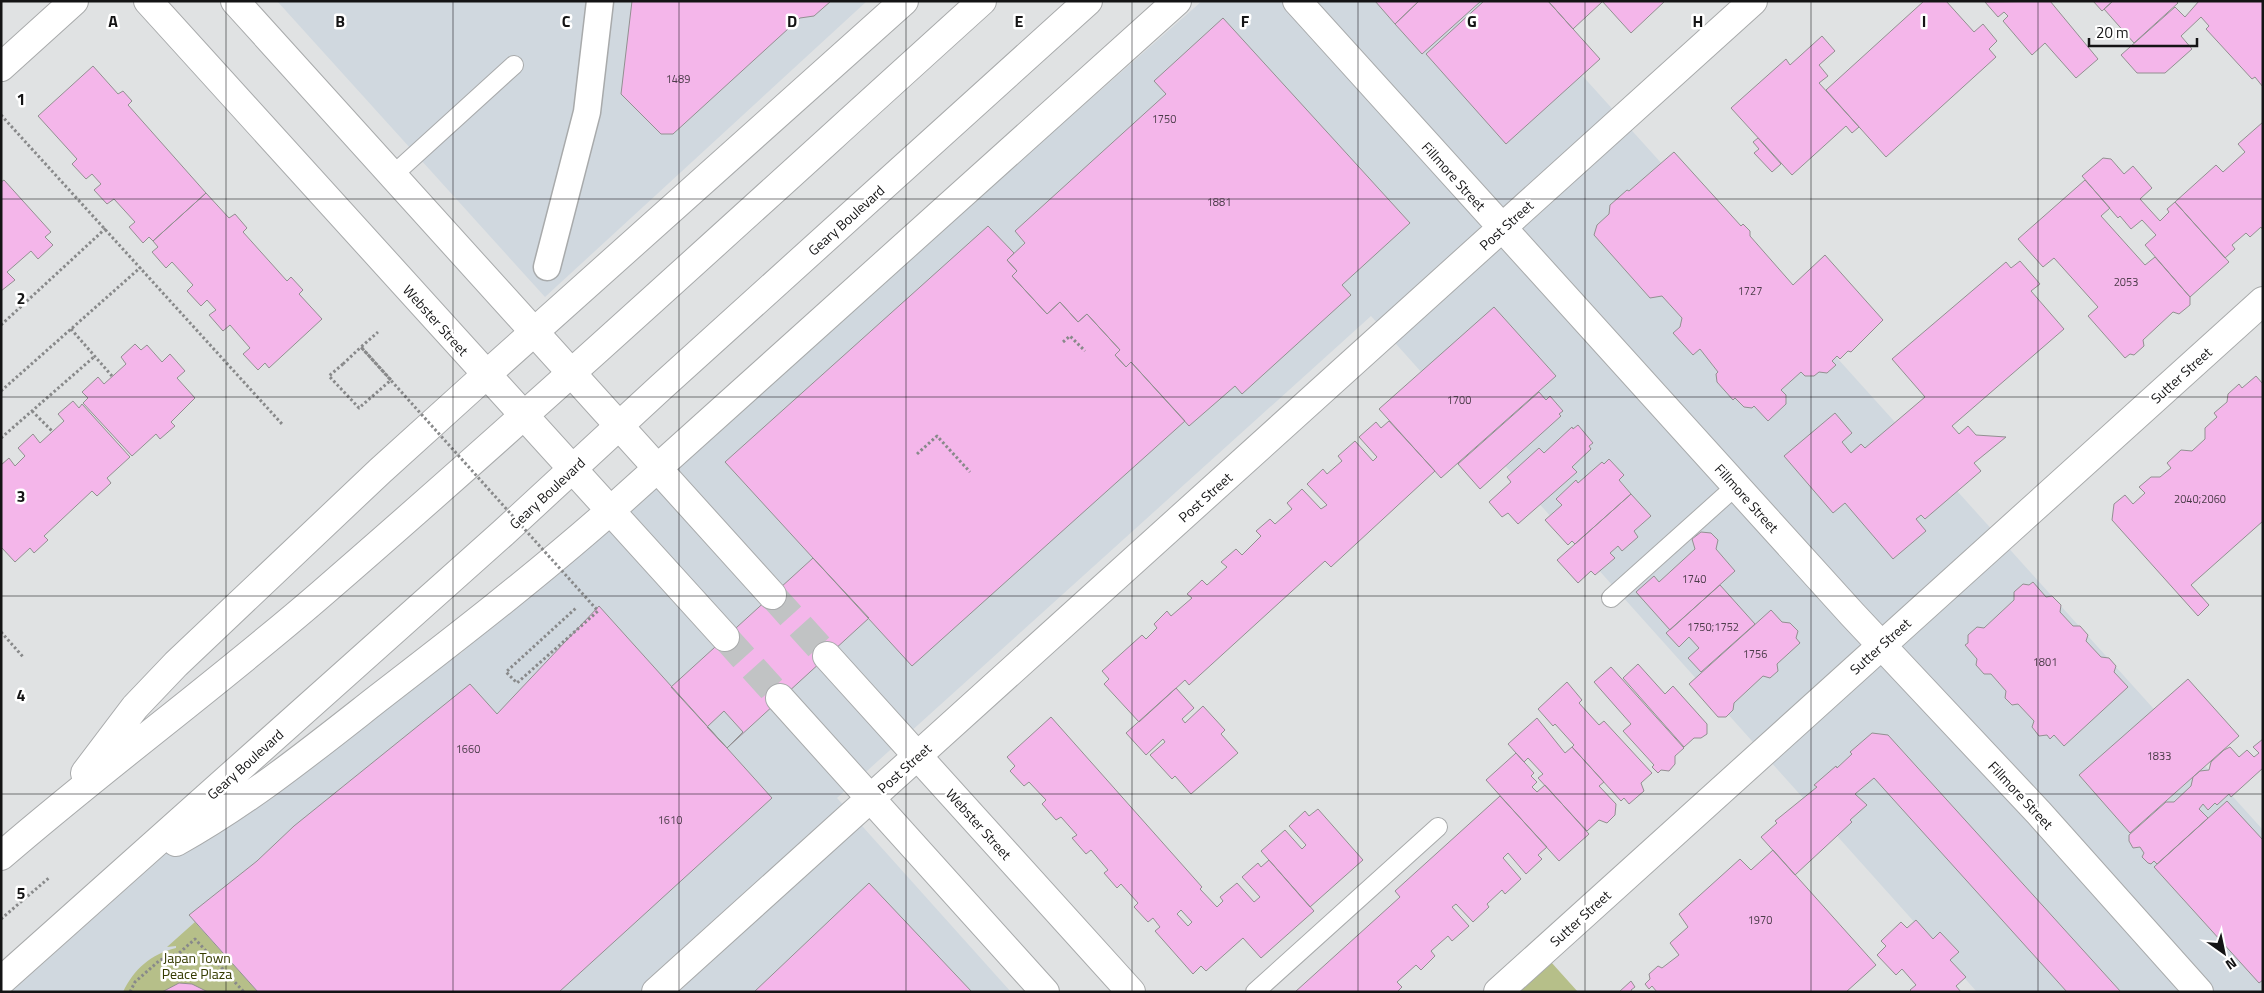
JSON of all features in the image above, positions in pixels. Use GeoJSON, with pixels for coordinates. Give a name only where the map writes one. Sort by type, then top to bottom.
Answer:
{"type":"FeatureCollection","features":[{"type":"Feature","properties":{"kind":"main road"},"geometry":{"type":"LineString","coordinates":[[1,67],[74,1]]}},
{"type":"Feature","properties":{"kind":"main road","name":"Webster Street"},"geometry":{"type":"LineString","coordinates":[[148,1],[725,638]]}},
{"type":"Feature","properties":{"kind":"main road"},"geometry":{"type":"LineString","coordinates":[[235,1],[772,595]]}},
{"type":"Feature","properties":{"kind":"main road"},"geometry":{"type":"LineString","coordinates":[[66,800],[135,707],[176,664],[380,471],[904,1]]}},
{"type":"Feature","properties":{"kind":"main road"},"geometry":{"type":"LineString","coordinates":[[1,856],[66,800],[317,597],[523,416],[982,1]]}},
{"type":"Feature","properties":{"kind":"main road","name":"Geary Boulevard"},"geometry":{"type":"LineString","coordinates":[[1,981],[572,470],[1088,1]]}},
{"type":"Feature","properties":{"kind":"main road"},"geometry":{"type":"LineString","coordinates":[[130,866],[192,833],[281,774],[506,599],[610,511],[1177,1]]}},
{"type":"Feature","properties":{"kind":"main road","name":"Fillmore Street"},"geometry":{"type":"LineString","coordinates":[[1297,1],[1881,646],[2039,813],[2199,992]]}},
{"type":"Feature","properties":{"kind":"main road","name":"Post Street"},"geometry":{"type":"LineString","coordinates":[[656,992],[1753,1]]}},
{"type":"Feature","properties":{"kind":"main road","name":"Sutter Street"},"geometry":{"type":"LineString","coordinates":[[1498,992],[2263,301]]}},
{"type":"Feature","properties":{"kind":"main road","name":"Webster Street"},"geometry":{"type":"LineString","coordinates":[[827,656],[1131,992]]}},
{"type":"Feature","properties":{"kind":"main road"},"geometry":{"type":"LineString","coordinates":[[780,698],[1046,992]]}},
{"type":"Feature","properties":{"kind":"street"},"geometry":{"type":"LineString","coordinates":[[547,267],[587,112],[600,1]]}},
{"type":"Feature","properties":{"kind":"lane"},"geometry":{"type":"LineString","coordinates":[[393,175],[514,66]]}},
{"type":"Feature","properties":{"kind":"lane"},"geometry":{"type":"LineString","coordinates":[[1611,598],[1736,486]]}},
{"type":"Feature","properties":{"kind":"lane"},"geometry":{"type":"LineString","coordinates":[[1255,992],[1438,827]]}},
{"type":"Feature","properties":{"kind":"path"},"geometry":{"type":"LineString","coordinates":[[1,115],[106,228],[282,424]]}},
{"type":"Feature","properties":{"kind":"path"},"geometry":{"type":"LineString","coordinates":[[1,325],[106,228]]}},
{"type":"Feature","properties":{"kind":"path"},"geometry":{"type":"LineString","coordinates":[[1,391],[141,267]]}},
{"type":"Feature","properties":{"kind":"path"},"geometry":{"type":"LineString","coordinates":[[70,329],[112,376]]}},
{"type":"Feature","properties":{"kind":"path"},"geometry":{"type":"LineString","coordinates":[[361,347],[391,380],[359,408],[330,376],[361,347],[378,332]]}},
{"type":"Feature","properties":{"kind":"path"},"geometry":{"type":"LineString","coordinates":[[1063,342],[1070,336],[1085,351]]}},
{"type":"Feature","properties":{"kind":"path"},"geometry":{"type":"LineString","coordinates":[[361,347],[598,611],[517,683],[506,672],[576,608]]}},
{"type":"Feature","properties":{"kind":"path"},"geometry":{"type":"LineString","coordinates":[[1,438],[95,356]]}},
{"type":"Feature","properties":{"kind":"path"},"geometry":{"type":"LineString","coordinates":[[32,411],[52,432]]}},
{"type":"Feature","properties":{"kind":"path"},"geometry":{"type":"LineString","coordinates":[[917,454],[936,436],[970,472]]}},
{"type":"Feature","properties":{"kind":"path"},"geometry":{"type":"LineString","coordinates":[[1,632],[24,658]]}},
{"type":"Feature","properties":{"kind":"path"},"geometry":{"type":"LineString","coordinates":[[1,920],[50,877]]}},
{"type":"Feature","properties":{"kind":"path"},"geometry":{"type":"LineString","coordinates":[[130,992],[135,982],[160,960],[178,954],[196,939],[244,992]]}},
{"type":"Feature","properties":{"kind":"shaded area"},"geometry":{"type":"Polygon","coordinates":[[[277,1],[867,1],[545,297],[277,1]]]}},
{"type":"Feature","properties":{"kind":"shaded area"},"geometry":{"type":"Polygon","coordinates":[[[1202,1],[1515,1],[2263,830],[2263,992],[1977,992],[1371,316],[837,798],[1011,992],[11,992],[234,793],[461,653],[1202,1]]]}},
{"type":"Feature","properties":{"kind":"green space","name":"Japan Town Peace Plaza"},"geometry":{"type":"Polygon","coordinates":[[[195,922],[258,992],[123,992],[132,976],[144,964],[159,954],[176,948],[176,946],[167,947],[195,922]]]}},
{"type":"Feature","properties":{"kind":"green space"},"geometry":{"type":"Polygon","coordinates":[[[1542,952],[1578,992],[1507,992],[1542,952]]]}},
{"type":"Feature","properties":{"kind":"building"},"geometry":{"type":"Polygon","coordinates":[[[632,1],[831,1],[814,16],[800,18],[673,134],[661,134],[621,94],[632,1]]]}},
{"type":"Feature","properties":{"kind":"building"},"geometry":{"type":"Polygon","coordinates":[[[1375,1],[1419,1],[1395,24],[1375,1]]]}},
{"type":"Feature","properties":{"kind":"building"},"geometry":{"type":"Polygon","coordinates":[[[1419,1],[1481,1],[1422,54],[1395,24],[1419,1]]]}},
{"type":"Feature","properties":{"kind":"building"},"geometry":{"type":"Polygon","coordinates":[[[1484,1],[1548,1],[1600,59],[1506,144],[1426,54],[1484,1]]]}},
{"type":"Feature","properties":{"kind":"building"},"geometry":{"type":"Polygon","coordinates":[[[1548,1],[1602,1],[1602,2],[1573,29],[1548,1]]]}},
{"type":"Feature","properties":{"kind":"building"},"geometry":{"type":"Polygon","coordinates":[[[1602,1],[1665,1],[1631,33],[1602,1]]]}},
{"type":"Feature","properties":{"kind":"building"},"geometry":{"type":"Polygon","coordinates":[[[1924,1],[1946,1],[1974,32],[1983,24],[1997,41],[1989,49],[1996,57],[1886,157],[1826,90],[1924,1]]]}},
{"type":"Feature","properties":{"kind":"building"},"geometry":{"type":"Polygon","coordinates":[[[2050,1],[2098,59],[2076,78],[2045,43],[2032,55],[2003,21],[2008,16],[2004,12],[1998,17],[1985,2],[2050,1]]]}},
{"type":"Feature","properties":{"kind":"building"},"geometry":{"type":"Polygon","coordinates":[[[2093,1],[2113,1],[2102,11],[2093,1]]]}},
{"type":"Feature","properties":{"kind":"building"},"geometry":{"type":"Polygon","coordinates":[[[2113,1],[2176,1],[2178,3],[2134,43],[2104,9],[2113,1]]]}},
{"type":"Feature","properties":{"kind":"building"},"geometry":{"type":"Polygon","coordinates":[[[2199,1],[2263,1],[2263,87],[2255,77],[2252,79],[2206,29],[2209,26],[2201,17],[2181,36],[2192,49],[2165,73],[2137,73],[2121,55],[2175,7],[2185,17],[2199,1]]]}},
{"type":"Feature","properties":{"kind":"building"},"geometry":{"type":"Polygon","coordinates":[[[1223,18],[1410,223],[1342,285],[1351,295],[1242,394],[1235,386],[1189,426],[1131,362],[1126,367],[1115,355],[1120,350],[1087,314],[1078,322],[1060,302],[1047,314],[1012,276],[1017,271],[1007,260],[1025,243],[1015,231],[1166,94],[1154,81],[1223,18]]]}},
{"type":"Feature","properties":{"kind":"building"},"geometry":{"type":"Polygon","coordinates":[[[1822,36],[1835,51],[1819,65],[1828,76],[1819,83],[1859,127],[1852,133],[1846,126],[1792,175],[1731,108],[1786,59],[1790,65],[1822,36]]]}},
{"type":"Feature","properties":{"kind":"building"},"geometry":{"type":"Polygon","coordinates":[[[93,66],[118,94],[123,91],[132,101],[128,105],[206,193],[153,241],[149,237],[143,243],[129,227],[135,222],[114,199],[107,204],[94,190],[101,184],[92,174],[86,179],[72,164],[77,159],[38,116],[93,66]]]}},
{"type":"Feature","properties":{"kind":"building"},"geometry":{"type":"Polygon","coordinates":[[[2263,122],[2263,230],[2261,227],[2250,237],[2246,233],[2232,245],[2235,249],[2225,258],[2175,202],[2216,165],[2223,172],[2245,152],[2238,144],[2263,122]]]}},
{"type":"Feature","properties":{"kind":"building"},"geometry":{"type":"Polygon","coordinates":[[[1758,138],[1781,164],[1772,172],[1754,153],[1759,149],[1753,142],[1758,138]]]}},
{"type":"Feature","properties":{"kind":"building"},"geometry":{"type":"Polygon","coordinates":[[[1674,152],[1741,226],[1743,224],[1750,231],[1750,236],[1793,285],[1825,255],[1883,320],[1851,352],[1848,351],[1840,359],[1837,356],[1832,361],[1836,365],[1827,373],[1819,372],[1814,376],[1805,376],[1801,372],[1781,390],[1786,395],[1786,404],[1768,421],[1754,406],[1752,408],[1744,407],[1735,398],[1733,400],[1717,382],[1716,374],[1718,372],[1700,349],[1693,355],[1673,333],[1680,327],[1682,318],[1662,296],[1650,298],[1594,235],[1597,225],[1609,214],[1610,205],[1674,152]]]}},
{"type":"Feature","properties":{"kind":"building"},"geometry":{"type":"Polygon","coordinates":[[[2103,158],[2111,159],[2124,174],[2133,166],[2152,188],[2140,199],[2160,221],[2169,212],[2167,209],[2175,202],[2229,262],[2190,297],[2145,245],[2156,235],[2142,220],[2131,229],[2120,216],[2118,218],[2082,176],[2103,158]]]}},
{"type":"Feature","properties":{"kind":"building"},"geometry":{"type":"Polygon","coordinates":[[[4,180],[51,232],[45,237],[53,245],[38,259],[31,251],[7,272],[15,280],[1,291],[1,182],[4,180]]]}},
{"type":"Feature","properties":{"kind":"building"},"geometry":{"type":"Polygon","coordinates":[[[2085,180],[2110,208],[2101,216],[2145,265],[2155,257],[2190,297],[2190,305],[2179,314],[2173,312],[2143,340],[2144,346],[2134,355],[2130,354],[2125,358],[2088,316],[2098,307],[2054,258],[2043,267],[2018,239],[2085,180]]]}},
{"type":"Feature","properties":{"kind":"building"},"geometry":{"type":"Polygon","coordinates":[[[206,193],[229,218],[235,214],[247,228],[243,232],[287,281],[291,277],[303,290],[299,294],[322,319],[269,368],[265,363],[258,370],[243,354],[250,348],[230,325],[223,331],[209,315],[216,310],[207,300],[201,306],[187,291],[193,285],[172,262],[166,268],[152,252],[158,247],[153,241],[206,193]]]}},
{"type":"Feature","properties":{"kind":"building"},"geometry":{"type":"Polygon","coordinates":[[[988,226],[1014,253],[1007,260],[1017,271],[1012,276],[1047,314],[1060,302],[1078,322],[1087,314],[1120,350],[1115,355],[1126,367],[1131,362],[1185,421],[912,666],[725,462],[988,226]]]}},
{"type":"Feature","properties":{"kind":"building"},"geometry":{"type":"Polygon","coordinates":[[[2020,261],[2040,284],[2031,291],[2064,329],[1952,426],[1959,434],[1968,426],[1976,435],[2006,437],[1974,463],[1981,471],[1925,519],[1921,515],[1916,519],[1926,531],[1893,559],[1845,503],[1833,513],[1784,456],[1835,413],[1852,433],[1842,442],[1851,453],[1861,444],[1865,448],[1925,397],[1892,359],[2006,262],[2011,268],[2020,261]]]}},
{"type":"Feature","properties":{"kind":"building"},"geometry":{"type":"Polygon","coordinates":[[[1494,307],[1556,376],[1441,478],[1379,409],[1494,307]]]}},
{"type":"Feature","properties":{"kind":"building"},"geometry":{"type":"Polygon","coordinates":[[[135,344],[141,350],[147,345],[162,362],[170,354],[185,371],[177,378],[195,398],[171,422],[175,426],[160,439],[156,434],[132,456],[83,403],[88,398],[82,392],[98,377],[104,384],[126,364],[121,357],[135,344]]]}},
{"type":"Feature","properties":{"kind":"building"},"geometry":{"type":"Polygon","coordinates":[[[2256,376],[2263,384],[2263,521],[2191,585],[2209,605],[2198,616],[2112,520],[2114,504],[2125,495],[2133,504],[2145,493],[2139,487],[2151,477],[2160,477],[2171,468],[2167,463],[2181,450],[2192,451],[2205,439],[2205,428],[2217,417],[2214,413],[2227,402],[2228,394],[2239,384],[2242,388],[2256,376]]]}},
{"type":"Feature","properties":{"kind":"building"},"geometry":{"type":"Polygon","coordinates":[[[1539,392],[1546,400],[1550,396],[1563,411],[1559,414],[1561,416],[1480,489],[1458,464],[1539,392]]]}},
{"type":"Feature","properties":{"kind":"building"},"geometry":{"type":"Polygon","coordinates":[[[73,401],[79,408],[82,404],[130,457],[107,478],[111,483],[97,496],[92,491],[44,536],[48,540],[34,553],[30,548],[15,562],[1,547],[1,465],[9,458],[15,466],[25,456],[18,448],[33,434],[40,443],[64,421],[58,414],[73,401]]]}},
{"type":"Feature","properties":{"kind":"building"},"geometry":{"type":"Polygon","coordinates":[[[1389,421],[1435,471],[1331,567],[1325,561],[1189,685],[1185,680],[1139,722],[1104,684],[1109,679],[1102,671],[1142,635],[1146,639],[1157,628],[1154,624],[1167,611],[1171,616],[1192,598],[1187,594],[1202,580],[1207,585],[1227,567],[1221,562],[1236,549],[1242,555],[1261,536],[1256,531],[1270,519],[1275,524],[1292,509],[1287,503],[1302,489],[1321,509],[1327,505],[1307,484],[1323,469],[1327,474],[1342,461],[1338,456],[1355,441],[1373,461],[1377,457],[1359,437],[1376,422],[1381,428],[1389,421]]]}},
{"type":"Feature","properties":{"kind":"building"},"geometry":{"type":"Polygon","coordinates":[[[1578,425],[1593,443],[1589,446],[1591,449],[1572,467],[1577,472],[1518,524],[1508,513],[1502,517],[1489,502],[1511,482],[1507,477],[1539,448],[1544,453],[1572,427],[1573,429],[1578,425]]]}},
{"type":"Feature","properties":{"kind":"building"},"geometry":{"type":"Polygon","coordinates":[[[1609,459],[1624,475],[1619,480],[1631,494],[1575,544],[1572,541],[1568,545],[1545,520],[1562,505],[1556,499],[1576,480],[1578,483],[1602,462],[1604,464],[1609,459]]]}},
{"type":"Feature","properties":{"kind":"building"},"geometry":{"type":"Polygon","coordinates":[[[1631,494],[1651,516],[1634,531],[1638,537],[1622,551],[1618,546],[1610,553],[1615,558],[1595,575],[1591,571],[1578,583],[1557,560],[1631,494]]]}},
{"type":"Feature","properties":{"kind":"building"},"geometry":{"type":"Polygon","coordinates":[[[1701,532],[1711,533],[1718,540],[1716,549],[1735,571],[1670,630],[1636,592],[1654,576],[1659,582],[1695,549],[1692,539],[1701,532]]]}},
{"type":"Feature","properties":{"kind":"building"},"geometry":{"type":"Polygon","coordinates":[[[813,558],[869,618],[727,748],[671,687],[813,558]]]}},
{"type":"Feature","properties":{"kind":"building"},"geometry":{"type":"Polygon","coordinates":[[[2033,582],[2046,597],[2052,596],[2061,605],[2060,612],[2073,626],[2080,626],[2088,635],[2086,641],[2101,657],[2109,658],[2116,666],[2114,672],[2128,687],[2064,746],[2054,735],[2050,739],[2047,735],[2039,736],[2032,727],[2034,721],[2018,704],[2012,705],[2005,698],[2006,691],[1991,674],[1984,674],[1976,665],[1977,659],[1965,645],[1968,643],[1968,635],[1977,627],[1984,628],[2014,600],[2014,592],[2023,584],[2029,585],[2033,582]]]}},
{"type":"Feature","properties":{"kind":"building"},"geometry":{"type":"Polygon","coordinates":[[[1720,585],[1755,624],[1701,672],[1688,658],[1699,648],[1689,637],[1679,647],[1666,633],[1720,585]]]}},
{"type":"Feature","properties":{"kind":"building"},"geometry":{"type":"Polygon","coordinates":[[[599,606],[772,798],[559,992],[258,992],[189,915],[257,861],[294,826],[470,684],[497,714],[599,606]]]}},
{"type":"Feature","properties":{"kind":"building"},"geometry":{"type":"Polygon","coordinates":[[[1771,610],[1782,622],[1790,623],[1798,631],[1796,638],[1800,643],[1777,664],[1778,671],[1770,678],[1763,676],[1734,703],[1733,710],[1726,717],[1718,717],[1689,684],[1771,610]]]}},
{"type":"Feature","properties":{"kind":"building"},"geometry":{"type":"Polygon","coordinates":[[[1638,664],[1665,694],[1673,686],[1707,724],[1707,734],[1701,738],[1694,738],[1684,747],[1623,678],[1638,664]]]}},
{"type":"Feature","properties":{"kind":"building"},"geometry":{"type":"Polygon","coordinates":[[[1611,667],[1684,748],[1675,756],[1675,764],[1669,771],[1661,770],[1658,773],[1652,767],[1654,765],[1623,731],[1631,724],[1594,682],[1611,667]]]}},
{"type":"Feature","properties":{"kind":"building"},"geometry":{"type":"Polygon","coordinates":[[[2188,679],[2239,736],[2130,833],[2079,775],[2188,679]]]}},
{"type":"Feature","properties":{"kind":"building"},"geometry":{"type":"Polygon","coordinates":[[[1567,682],[1582,700],[1579,703],[1599,725],[1604,721],[1652,773],[1641,783],[1644,791],[1629,804],[1624,798],[1621,801],[1572,747],[1574,745],[1538,709],[1567,682]]]}},
{"type":"Feature","properties":{"kind":"building"},"geometry":{"type":"Polygon","coordinates":[[[1176,688],[1194,708],[1182,719],[1185,723],[1203,706],[1225,730],[1221,734],[1238,753],[1191,794],[1175,776],[1172,779],[1150,755],[1165,742],[1163,739],[1146,755],[1126,733],[1176,688]]]}},
{"type":"Feature","properties":{"kind":"building"},"geometry":{"type":"Polygon","coordinates":[[[724,711],[743,732],[727,748],[707,727],[724,711]]]}},
{"type":"Feature","properties":{"kind":"building"},"geometry":{"type":"Polygon","coordinates":[[[1051,717],[1202,887],[1200,889],[1217,907],[1223,901],[1220,897],[1237,883],[1254,902],[1260,897],[1242,877],[1258,863],[1261,867],[1269,860],[1314,911],[1261,958],[1243,938],[1206,971],[1201,966],[1193,974],[1155,931],[1160,927],[1153,918],[1148,922],[1134,907],[1138,903],[1121,884],[1117,888],[1104,873],[1108,870],[1091,850],[1086,854],[1072,838],[1077,835],[1061,817],[1056,820],[1042,804],[1046,800],[1029,782],[1024,786],[1010,771],[1015,766],[1007,757],[1051,717]],[[1181,910],[1177,914],[1188,926],[1192,922],[1181,910]]]}},
{"type":"Feature","properties":{"kind":"building"},"geometry":{"type":"Polygon","coordinates":[[[1537,718],[1565,753],[1572,747],[1604,782],[1599,786],[1616,804],[1615,815],[1607,823],[1599,820],[1587,831],[1538,778],[1543,774],[1528,758],[1524,762],[1508,744],[1537,718]]]}},
{"type":"Feature","properties":{"kind":"building"},"geometry":{"type":"Polygon","coordinates":[[[1872,733],[1888,735],[2121,992],[2067,992],[1874,778],[1855,794],[1867,805],[1850,820],[1852,822],[1795,875],[1761,837],[1777,823],[1775,821],[1817,787],[1814,785],[1836,766],[1837,768],[1852,754],[1850,752],[1872,733]]]}},
{"type":"Feature","properties":{"kind":"building"},"geometry":{"type":"Polygon","coordinates":[[[2263,739],[2263,768],[2231,797],[2229,794],[2208,810],[2203,804],[2199,809],[2208,818],[2157,864],[2154,861],[2151,864],[2148,863],[2142,857],[2144,853],[2140,847],[2133,848],[2129,841],[2129,835],[2166,802],[2174,802],[2191,786],[2193,777],[2200,771],[2209,770],[2211,762],[2224,750],[2230,747],[2239,757],[2247,750],[2254,757],[2259,753],[2253,747],[2263,739]]]}},
{"type":"Feature","properties":{"kind":"building"},"geometry":{"type":"Polygon","coordinates":[[[1516,753],[1534,773],[1531,776],[1537,782],[1532,787],[1537,792],[1545,785],[1589,834],[1559,861],[1486,780],[1516,753]]]}},
{"type":"Feature","properties":{"kind":"building"},"geometry":{"type":"Polygon","coordinates":[[[1500,796],[1547,847],[1538,855],[1542,859],[1526,874],[1508,853],[1503,858],[1521,879],[1505,894],[1502,890],[1487,904],[1489,907],[1473,922],[1456,904],[1452,907],[1469,926],[1452,941],[1448,936],[1431,951],[1435,956],[1421,970],[1416,965],[1397,982],[1402,987],[1397,992],[1295,992],[1400,897],[1395,891],[1500,796]]]}},
{"type":"Feature","properties":{"kind":"building"},"geometry":{"type":"Polygon","coordinates":[[[2227,801],[2263,840],[2263,980],[2259,983],[2154,867],[2227,801]]]}},
{"type":"Feature","properties":{"kind":"building"},"geometry":{"type":"Polygon","coordinates":[[[1318,809],[1363,860],[1310,907],[1261,851],[1285,830],[1302,849],[1306,845],[1289,826],[1305,811],[1309,816],[1318,809]]]}},
{"type":"Feature","properties":{"kind":"building"},"geometry":{"type":"Polygon","coordinates":[[[1773,850],[1876,965],[1846,992],[1657,992],[1652,986],[1649,989],[1645,984],[1650,979],[1649,974],[1658,966],[1662,968],[1679,955],[1670,943],[1688,927],[1679,914],[1740,859],[1751,870],[1773,850]]]}},
{"type":"Feature","properties":{"kind":"building"},"geometry":{"type":"Polygon","coordinates":[[[869,883],[972,992],[754,992],[869,883]]]}},
{"type":"Feature","properties":{"kind":"building"},"geometry":{"type":"Polygon","coordinates":[[[1916,920],[1933,939],[1940,932],[1959,952],[1950,960],[1966,977],[1956,986],[1961,992],[1912,992],[1910,990],[1916,985],[1902,969],[1896,975],[1877,955],[1886,946],[1881,941],[1901,922],[1907,928],[1916,920]]]}},
{"type":"Feature","properties":{"kind":"building"},"geometry":{"type":"Polygon","coordinates":[[[1631,981],[1635,987],[1631,990],[1632,992],[1619,992],[1631,981]]]}},
{"type":"Feature","properties":{"kind":"building"},"geometry":{"type":"Polygon","coordinates":[[[179,983],[192,984],[208,992],[162,992],[179,983]]]}},
{"type":"Feature","properties":{"kind":"tunnel"},"geometry":{"type":"LineString","coordinates":[[772,595],[827,656]]}},
{"type":"Feature","properties":{"kind":"tunnel"},"geometry":{"type":"LineString","coordinates":[[725,637],[780,698]]}}]}
